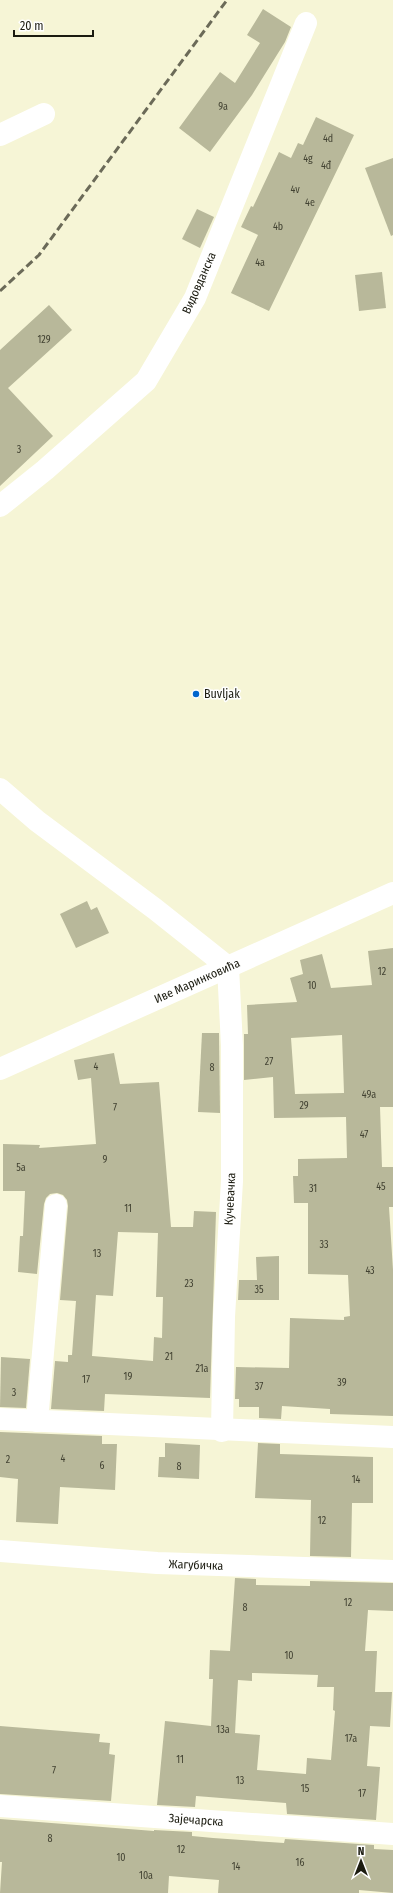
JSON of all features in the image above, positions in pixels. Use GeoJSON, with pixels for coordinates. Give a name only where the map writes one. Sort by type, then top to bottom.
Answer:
{"type":"FeatureCollection","features":[{"type":"Feature","properties":{"kind":"street","name":"Видовданска"},"geometry":{"type":"LineString","coordinates":[[0,506],[46,470],[146,381],[195,298],[306,23]]}},
{"type":"Feature","properties":{"kind":"street"},"geometry":{"type":"LineString","coordinates":[[0,135],[44,114]]}},
{"type":"Feature","properties":{"kind":"street"},"geometry":{"type":"LineString","coordinates":[[0,789],[37,821],[155,909],[228,967]]}},
{"type":"Feature","properties":{"kind":"street","name":"Иве Маринковића"},"geometry":{"type":"LineString","coordinates":[[0,1069],[393,894]]}},
{"type":"Feature","properties":{"kind":"street","name":"Кучевачка"},"geometry":{"type":"LineString","coordinates":[[222,1431],[224,1317],[232,1181],[232,1046],[228,967]]}},
{"type":"Feature","properties":{"kind":"street"},"geometry":{"type":"LineString","coordinates":[[37,1421],[56,1205]]}},
{"type":"Feature","properties":{"kind":"street"},"geometry":{"type":"LineString","coordinates":[[0,1419],[222,1431],[393,1437]]}},
{"type":"Feature","properties":{"kind":"street","name":"Жагубичка"},"geometry":{"type":"LineString","coordinates":[[0,1550],[157,1564],[393,1571]]}},
{"type":"Feature","properties":{"kind":"street","name":"Зајечарска"},"geometry":{"type":"LineString","coordinates":[[0,1806],[393,1834]]}},
{"type":"Feature","properties":{"kind":"building"},"geometry":{"type":"Polygon","coordinates":[[[263,9],[291,27],[285,42],[252,95],[210,152],[179,128],[220,72],[235,83],[260,43],[247,35],[263,9]]]}},
{"type":"Feature","properties":{"kind":"building"},"geometry":{"type":"Polygon","coordinates":[[[316,117],[354,135],[269,311],[231,293],[258,235],[241,227],[251,206],[253,207],[279,152],[291,158],[298,143],[303,145],[316,117]]]}},
{"type":"Feature","properties":{"kind":"building"},"geometry":{"type":"Polygon","coordinates":[[[393,158],[393,235],[391,236],[365,168],[393,158]]]}},
{"type":"Feature","properties":{"kind":"building"},"geometry":{"type":"Polygon","coordinates":[[[197,209],[214,217],[200,248],[182,239],[197,209]]]}},
{"type":"Feature","properties":{"kind":"building"},"geometry":{"type":"Polygon","coordinates":[[[382,272],[386,308],[359,311],[355,275],[382,272]]]}},
{"type":"Feature","properties":{"kind":"building"},"geometry":{"type":"Polygon","coordinates":[[[49,305],[72,330],[8,388],[53,436],[0,486],[0,350],[49,305]]]}},
{"type":"Feature","properties":{"kind":"building"},"geometry":{"type":"Polygon","coordinates":[[[87,901],[91,910],[97,907],[109,933],[76,948],[60,914],[87,901]]]}},
{"type":"Feature","properties":{"kind":"building"},"geometry":{"type":"Polygon","coordinates":[[[393,948],[393,1107],[380,1107],[382,1167],[393,1167],[393,1207],[389,1207],[393,1270],[393,1416],[330,1414],[330,1409],[282,1406],[281,1419],[259,1418],[259,1407],[239,1407],[239,1399],[235,1399],[236,1367],[289,1368],[290,1318],[344,1320],[344,1317],[350,1316],[348,1275],[308,1274],[308,1203],[294,1203],[293,1176],[298,1176],[298,1159],[347,1158],[346,1117],[274,1118],[273,1077],[244,1080],[244,1034],[248,1034],[247,1005],[297,1002],[290,978],[303,974],[300,960],[322,954],[331,988],[372,985],[368,951],[393,948]],[[342,1035],[291,1038],[295,1094],[344,1093],[342,1035]]]}},
{"type":"Feature","properties":{"kind":"building"},"geometry":{"type":"Polygon","coordinates":[[[202,1033],[219,1033],[220,1113],[198,1112],[202,1033]]]}},
{"type":"Feature","properties":{"kind":"building"},"geometry":{"type":"Polygon","coordinates":[[[114,1053],[120,1084],[159,1082],[171,1227],[193,1227],[194,1211],[216,1212],[210,1398],[105,1394],[104,1411],[51,1409],[55,1361],[68,1362],[68,1355],[72,1355],[76,1301],[60,1300],[68,1206],[67,1200],[63,1195],[57,1193],[50,1194],[46,1198],[44,1204],[37,1274],[18,1272],[20,1236],[23,1236],[25,1191],[3,1191],[3,1144],[40,1145],[39,1148],[96,1144],[91,1078],[78,1080],[74,1060],[114,1053]],[[118,1232],[113,1296],[96,1295],[92,1356],[153,1361],[154,1337],[162,1338],[163,1297],[156,1297],[158,1233],[118,1232]]]}},
{"type":"Feature","properties":{"kind":"building"},"geometry":{"type":"Polygon","coordinates":[[[279,1256],[279,1300],[238,1300],[239,1280],[257,1280],[256,1257],[279,1256]]]}},
{"type":"Feature","properties":{"kind":"building"},"geometry":{"type":"Polygon","coordinates":[[[1,1357],[30,1359],[26,1408],[0,1407],[1,1357]]]}},
{"type":"Feature","properties":{"kind":"building"},"geometry":{"type":"Polygon","coordinates":[[[0,1432],[102,1436],[102,1444],[117,1444],[115,1490],[60,1487],[58,1524],[16,1522],[18,1479],[0,1477],[0,1432]]]}},
{"type":"Feature","properties":{"kind":"building"},"geometry":{"type":"Polygon","coordinates":[[[165,1443],[200,1445],[199,1479],[158,1477],[159,1457],[165,1457],[165,1443]]]}},
{"type":"Feature","properties":{"kind":"building"},"geometry":{"type":"Polygon","coordinates":[[[258,1443],[280,1444],[280,1454],[373,1457],[373,1503],[352,1503],[351,1557],[310,1556],[311,1500],[255,1498],[258,1443]]]}},
{"type":"Feature","properties":{"kind":"building"},"geometry":{"type":"Polygon","coordinates":[[[235,1578],[256,1579],[256,1585],[310,1586],[310,1581],[393,1583],[393,1611],[368,1610],[365,1651],[377,1651],[375,1692],[392,1692],[390,1727],[370,1726],[367,1766],[380,1767],[376,1820],[287,1814],[286,1803],[196,1796],[195,1807],[157,1805],[165,1721],[211,1726],[213,1679],[209,1679],[210,1650],[230,1651],[235,1578]],[[252,1673],[252,1681],[238,1680],[235,1733],[260,1735],[257,1770],[306,1774],[307,1758],[331,1760],[335,1711],[333,1710],[334,1687],[317,1687],[318,1675],[252,1673]]]}},
{"type":"Feature","properties":{"kind":"building"},"geometry":{"type":"Polygon","coordinates":[[[0,1726],[100,1734],[99,1742],[110,1743],[109,1754],[115,1755],[111,1801],[0,1794],[0,1726]]]}},
{"type":"Feature","properties":{"kind":"building"},"geometry":{"type":"Polygon","coordinates":[[[0,1819],[154,1831],[192,1832],[192,1836],[284,1843],[285,1839],[374,1845],[374,1849],[393,1850],[393,1893],[359,1890],[359,1893],[218,1893],[219,1880],[169,1876],[168,1893],[0,1893],[2,1862],[0,1862],[0,1819]]]}},
{"type":"Feature","properties":{"kind":"railway"},"geometry":{"type":"LineString","coordinates":[[0,291],[39,255],[227,0]]}},
{"type":"Feature","properties":{"kind":"place","name":"Buvljak"},"geometry":{"type":"Point","coordinates":[196,694]}}]}
